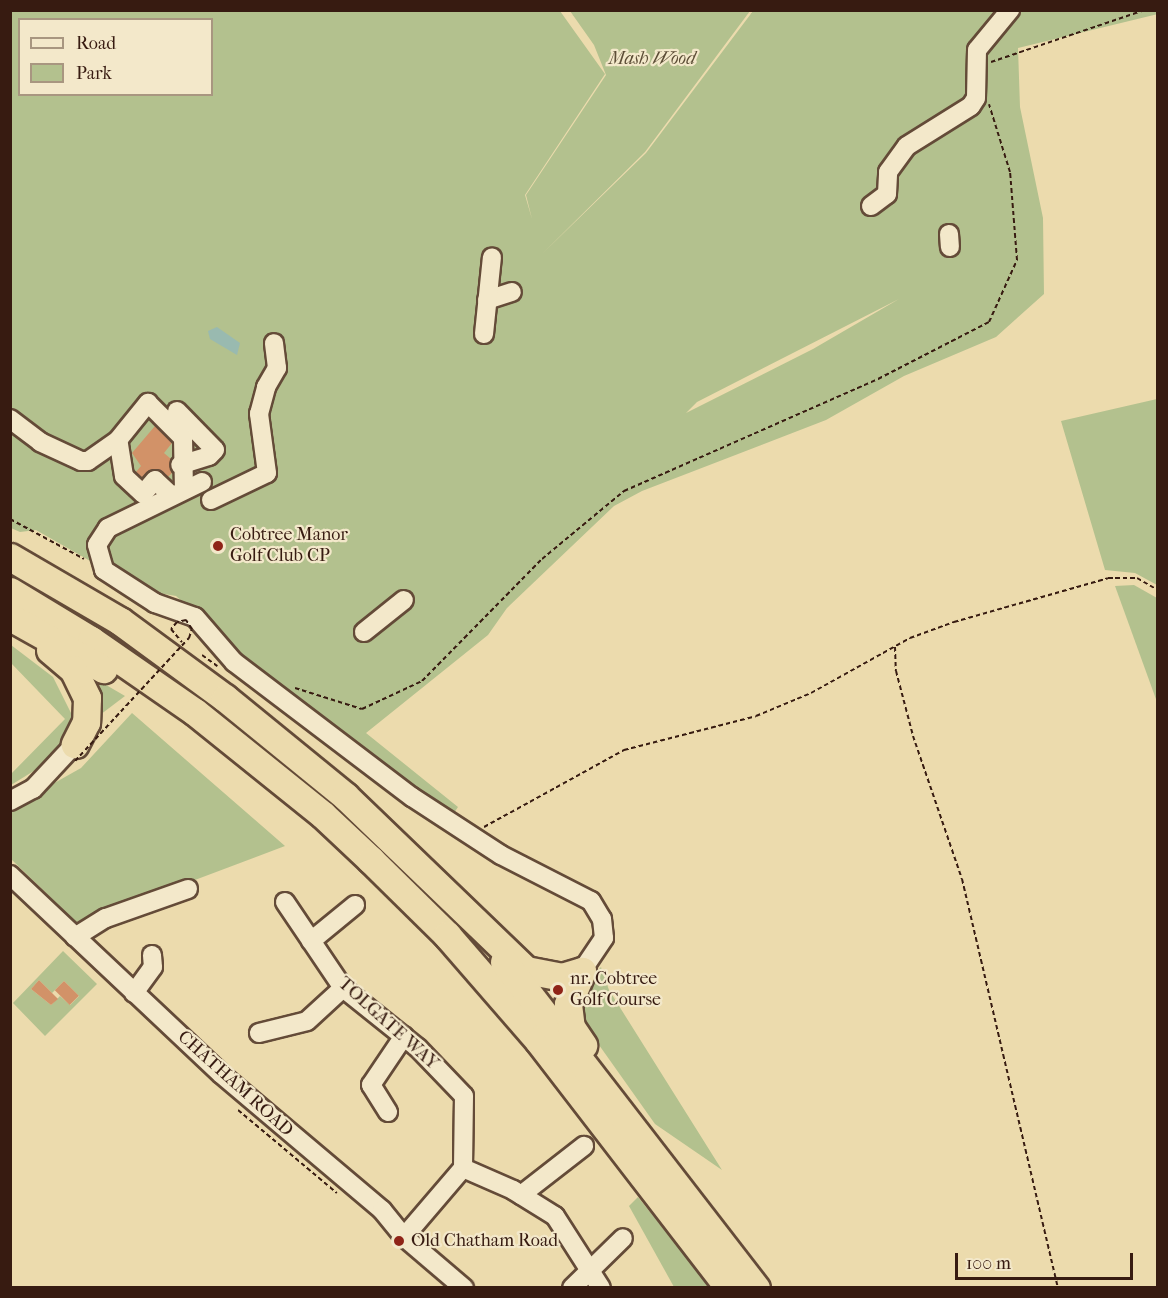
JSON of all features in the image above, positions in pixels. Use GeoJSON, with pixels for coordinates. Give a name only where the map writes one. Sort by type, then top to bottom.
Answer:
{"type":"FeatureCollection","features":[{"type":"Feature","properties":{"kind":"highway"},"geometry":{"type":"LineString","coordinates":[[10,549],[38,572]]}},
{"type":"Feature","properties":{"kind":"highway"},"geometry":{"type":"LineString","coordinates":[[10,557],[120,621],[225,698],[345,796],[526,970],[562,976],[582,971]]}},
{"type":"Feature","properties":{"kind":"highway"},"geometry":{"type":"LineString","coordinates":[[10,591],[159,687],[289,787],[371,860],[493,987],[729,1287]]}},
{"type":"Feature","properties":{"kind":"highway"},"geometry":{"type":"LineString","coordinates":[[10,617],[79,654],[289,787]]}},
{"type":"Feature","properties":{"kind":"highway"},"geometry":{"type":"LineString","coordinates":[[10,626],[57,654],[83,685],[87,698],[86,722],[75,753]]}},
{"type":"Feature","properties":{"kind":"highway"},"geometry":{"type":"LineString","coordinates":[[445,893],[570,1046],[684,1199],[756,1287]]}},
{"type":"Feature","properties":{"kind":"highway"},"geometry":{"type":"LineString","coordinates":[[582,971],[568,1004],[571,1027],[651,1142],[684,1199]]}},
{"type":"Feature","properties":{"kind":"street"},"geometry":{"type":"LineString","coordinates":[[871,207],[887,194],[892,164],[907,146],[971,106],[976,98],[977,50],[1010,10]]}},
{"type":"Feature","properties":{"kind":"street"},"geometry":{"type":"LineString","coordinates":[[484,334],[492,256]]}},
{"type":"Feature","properties":{"kind":"street"},"geometry":{"type":"LineString","coordinates":[[487,300],[512,292]]}},
{"type":"Feature","properties":{"kind":"street"},"geometry":{"type":"LineString","coordinates":[[211,500],[267,473],[259,414],[266,387],[277,368],[274,343]]}},
{"type":"Feature","properties":{"kind":"street"},"geometry":{"type":"LineString","coordinates":[[10,418],[40,442],[81,461],[88,461],[118,440],[148,404],[183,438],[185,450],[180,465],[178,493]]}},
{"type":"Feature","properties":{"kind":"street"},"geometry":{"type":"LineString","coordinates":[[177,411],[218,449],[209,456],[180,465]]}},
{"type":"Feature","properties":{"kind":"street"},"geometry":{"type":"LineString","coordinates":[[118,440],[124,476],[143,494],[155,480],[178,493]]}},
{"type":"Feature","properties":{"kind":"street"},"geometry":{"type":"LineString","coordinates":[[202,482],[108,528],[97,545],[104,570],[155,603],[195,617],[234,662],[412,797],[501,855],[580,894],[597,908],[604,938],[582,971]]}},
{"type":"Feature","properties":{"kind":"street"},"geometry":{"type":"LineString","coordinates":[[364,632],[404,600]]}},
{"type":"Feature","properties":{"kind":"street"},"geometry":{"type":"LineString","coordinates":[[10,801],[33,789],[75,753]]}},
{"type":"Feature","properties":{"kind":"street","name":"CHATHAM ROAD"},"geometry":{"type":"LineString","coordinates":[[10,875],[221,1074],[382,1210],[404,1237],[464,1287]]}},
{"type":"Feature","properties":{"kind":"street"},"geometry":{"type":"LineString","coordinates":[[75,937],[106,918],[188,889]]}},
{"type":"Feature","properties":{"kind":"street","name":"TOLGATE WAY"},"geometry":{"type":"LineString","coordinates":[[285,902],[343,988],[404,1036],[464,1096],[463,1168]]}},
{"type":"Feature","properties":{"kind":"street"},"geometry":{"type":"LineString","coordinates":[[311,941],[355,905]]}},
{"type":"Feature","properties":{"kind":"street"},"geometry":{"type":"LineString","coordinates":[[134,993],[153,967],[152,955]]}},
{"type":"Feature","properties":{"kind":"street"},"geometry":{"type":"LineString","coordinates":[[259,1033],[307,1021],[343,988]]}},
{"type":"Feature","properties":{"kind":"street"},"geometry":{"type":"LineString","coordinates":[[388,1112],[371,1085],[404,1036]]}},
{"type":"Feature","properties":{"kind":"street"},"geometry":{"type":"LineString","coordinates":[[522,1195],[584,1146]]}},
{"type":"Feature","properties":{"kind":"street"},"geometry":{"type":"LineString","coordinates":[[404,1237],[463,1168],[522,1195],[555,1216],[601,1287]]}},
{"type":"Feature","properties":{"kind":"street"},"geometry":{"type":"LineString","coordinates":[[572,1287],[623,1238]]}},
{"type":"Feature","properties":{"kind":"path"},"geometry":{"type":"LineString","coordinates":[[987,71],[991,61],[1145,10]]}},
{"type":"Feature","properties":{"kind":"path"},"geometry":{"type":"LineString","coordinates":[[294,688],[362,709],[422,681],[542,559],[624,491],[879,380],[989,322],[1017,260],[1010,172],[988,100]]}},
{"type":"Feature","properties":{"kind":"path"},"geometry":{"type":"LineString","coordinates":[[10,519],[104,570]]}},
{"type":"Feature","properties":{"kind":"path"},"geometry":{"type":"LineString","coordinates":[[471,835],[624,750],[756,716],[811,693],[896,646],[954,622],[1108,578],[1137,578],[1158,590]]}},
{"type":"Feature","properties":{"kind":"path"},"geometry":{"type":"LineString","coordinates":[[75,753],[189,638],[192,629],[186,620],[177,622],[171,629],[182,642]]}},
{"type":"Feature","properties":{"kind":"path"},"geometry":{"type":"LineString","coordinates":[[896,646],[896,671],[913,736],[962,879],[1058,1287]]}},
{"type":"Feature","properties":{"kind":"green space","name":"Mash Wood"},"geometry":{"type":"Polygon","coordinates":[[[1157,10],[1158,14],[1018,48],[1020,107],[1043,218],[1044,294],[996,337],[904,376],[826,420],[642,491],[614,506],[507,608],[488,635],[366,733],[458,807],[452,816],[250,662],[176,596],[141,590],[36,530],[20,532],[11,528],[10,11],[560,11],[605,74],[525,195],[532,219],[526,195],[606,75],[594,45],[570,11],[750,11],[645,152],[541,255],[646,153],[753,11],[1157,10]],[[899,299],[697,402],[686,413],[813,349],[899,299]]]}},
{"type":"Feature","properties":{"kind":"green space"},"geometry":{"type":"Polygon","coordinates":[[[1158,399],[1157,585],[1135,573],[1105,570],[1061,421],[1158,399]]]}},
{"type":"Feature","properties":{"kind":"green space"},"geometry":{"type":"Polygon","coordinates":[[[1134,585],[1157,598],[1157,702],[1115,586],[1134,585]]]}},
{"type":"Feature","properties":{"kind":"green space"},"geometry":{"type":"Polygon","coordinates":[[[11,645],[53,677],[74,719],[60,744],[37,769],[11,785],[10,775],[65,719],[11,663],[11,645]]]}},
{"type":"Feature","properties":{"kind":"green space"},"geometry":{"type":"Polygon","coordinates":[[[77,668],[125,696],[92,721],[77,668]]]}},
{"type":"Feature","properties":{"kind":"green space"},"geometry":{"type":"Polygon","coordinates":[[[132,713],[285,846],[78,924],[11,859],[10,808],[81,768],[132,713]]]}},
{"type":"Feature","properties":{"kind":"green space"},"geometry":{"type":"Polygon","coordinates":[[[63,951],[97,984],[45,1036],[13,1003],[63,951]],[[39,980],[31,989],[51,1005],[60,996],[70,1005],[79,996],[64,981],[52,993],[39,980]]]}},
{"type":"Feature","properties":{"kind":"green space"},"geometry":{"type":"Polygon","coordinates":[[[601,967],[609,990],[722,1170],[655,1124],[582,1021],[584,985],[601,967]]]}},
{"type":"Feature","properties":{"kind":"green space"},"geometry":{"type":"Polygon","coordinates":[[[638,1197],[710,1287],[674,1287],[629,1206],[638,1197]]]}},
{"type":"Feature","properties":{"kind":"water"},"geometry":{"type":"Polygon","coordinates":[[[217,327],[240,343],[237,355],[210,339],[208,331],[217,327]]]}},
{"type":"Feature","properties":{"kind":"building"},"geometry":{"type":"Polygon","coordinates":[[[155,426],[172,443],[164,453],[171,459],[172,473],[168,477],[152,469],[142,478],[136,472],[141,466],[132,453],[155,426]]]}},
{"type":"Feature","properties":{"kind":"building"},"geometry":{"type":"Polygon","coordinates":[[[39,980],[58,999],[51,1005],[31,989],[39,980]]]}},
{"type":"Feature","properties":{"kind":"building"},"geometry":{"type":"Polygon","coordinates":[[[64,981],[79,996],[70,1005],[55,990],[64,981]]]}},
{"type":"Feature","properties":{"kind":"place","name":"Cobtree Manor Golf Club CP"},"geometry":{"type":"Point","coordinates":[218,546]}},
{"type":"Feature","properties":{"kind":"place","name":"nr. Cobtree Golf Course"},"geometry":{"type":"Point","coordinates":[558,990]}},
{"type":"Feature","properties":{"kind":"place","name":"Old Chatham Road"},"geometry":{"type":"Point","coordinates":[399,1241]}}]}
